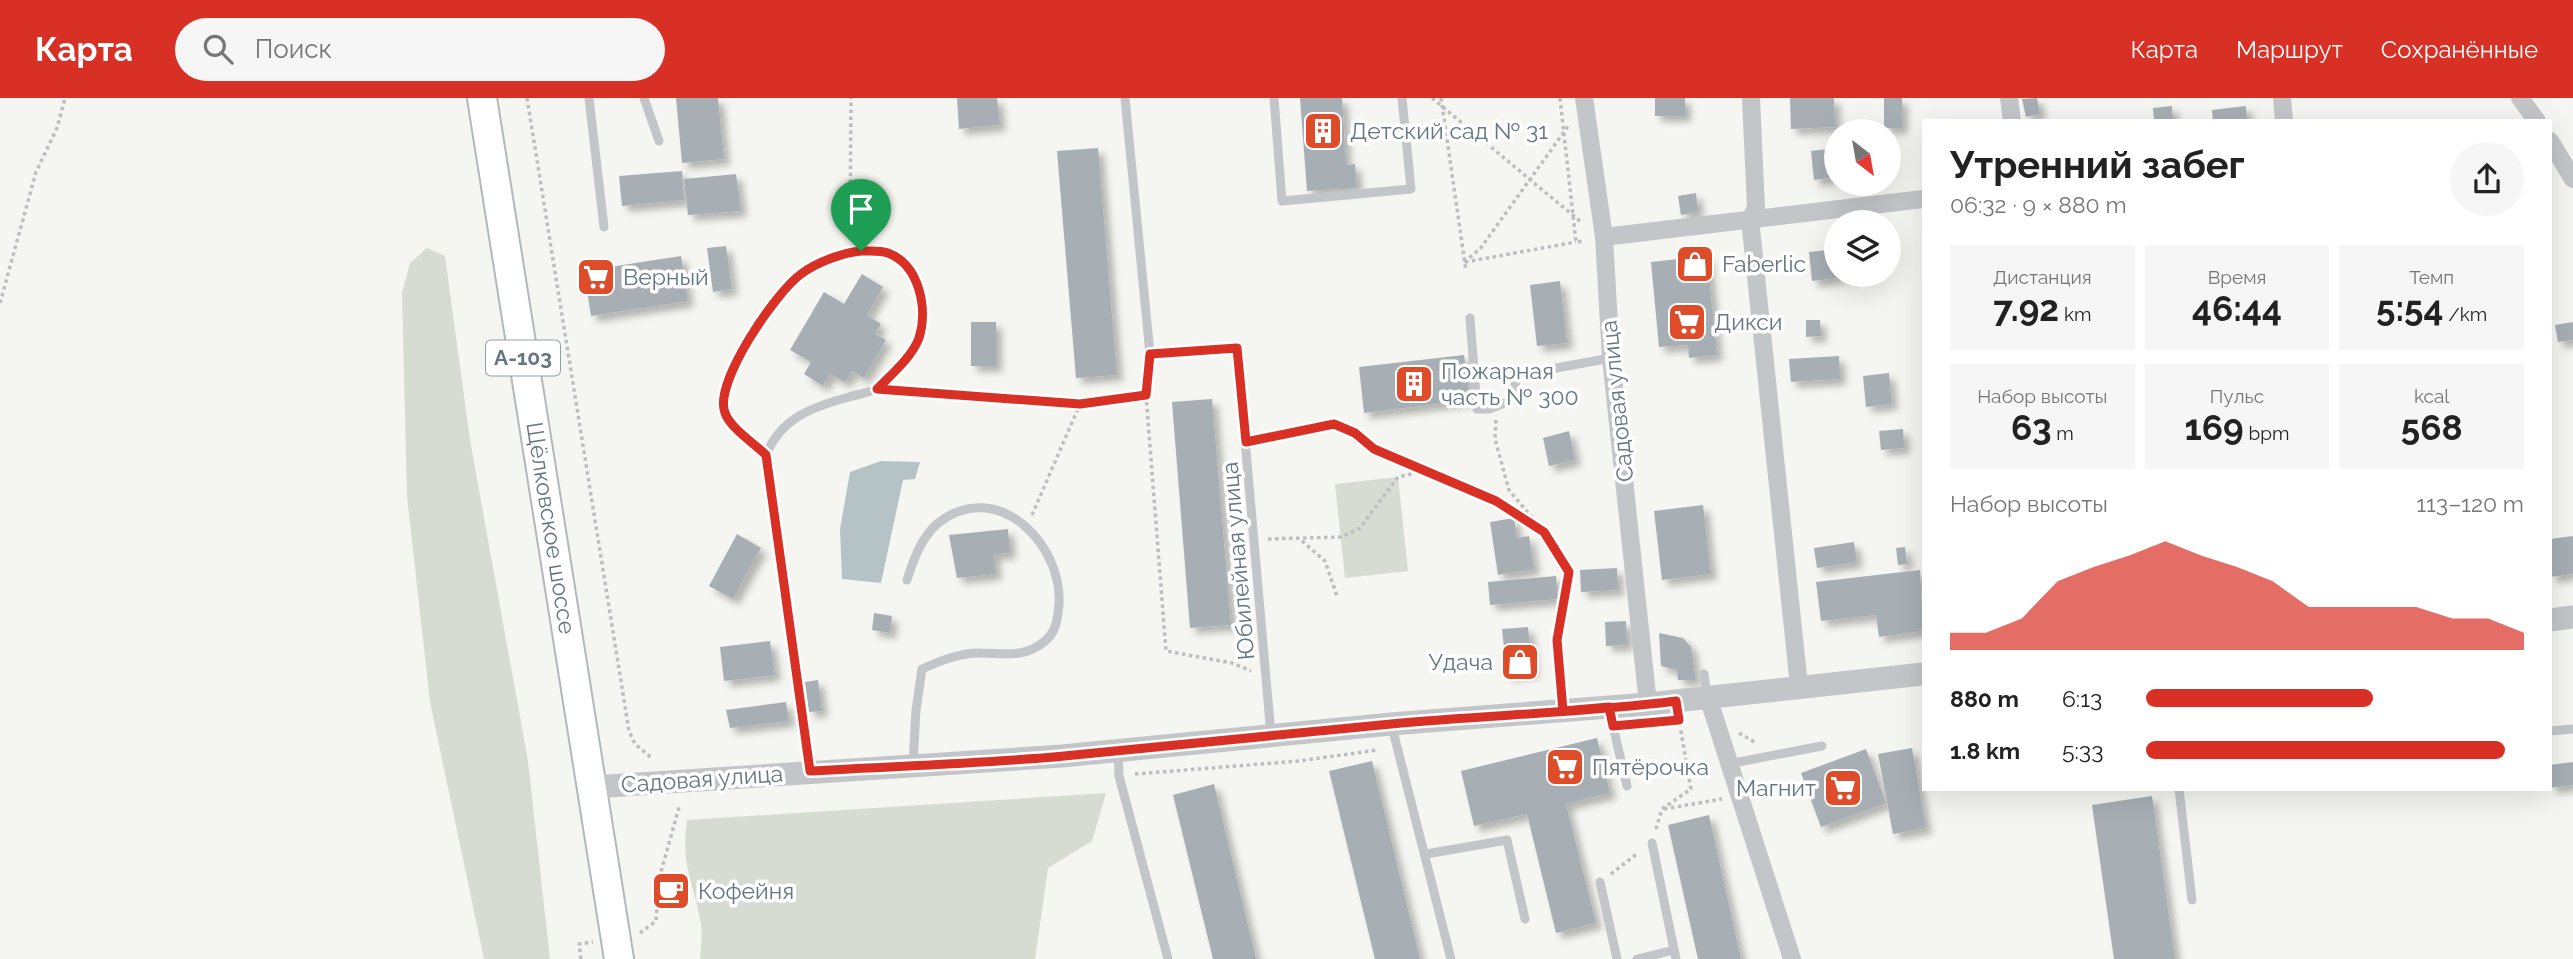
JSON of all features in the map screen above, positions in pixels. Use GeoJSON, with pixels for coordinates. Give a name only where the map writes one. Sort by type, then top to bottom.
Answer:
{"type":"FeatureCollection","features":[{"type":"Feature","properties":{"kind":"main road","name":"Щёлковское шоссе"},"geometry":{"type":"LineString","coordinates":[[482,98],[619,959]]}},
{"type":"Feature","properties":{"kind":"street"},"geometry":{"type":"LineString","coordinates":[[1751,98],[1756,208],[1749,219],[1800,686]]}},
{"type":"Feature","properties":{"kind":"street"},"geometry":{"type":"LineString","coordinates":[[2009,98],[2012,119]]}},
{"type":"Feature","properties":{"kind":"street"},"geometry":{"type":"LineString","coordinates":[[2282,98],[2284,119]]}},
{"type":"Feature","properties":{"kind":"street"},"geometry":{"type":"LineString","coordinates":[[2520,98],[2536,119]]}},
{"type":"Feature","properties":{"kind":"street","name":"Садовая улица"},"geometry":{"type":"LineString","coordinates":[[1584,100],[1604,237],[1611,358],[1648,704]]}},
{"type":"Feature","properties":{"kind":"street"},"geometry":{"type":"LineString","coordinates":[[2552,143],[2568,159],[2573,179]]}},
{"type":"Feature","properties":{"kind":"street"},"geometry":{"type":"LineString","coordinates":[[1604,237],[1922,199]]}},
{"type":"Feature","properties":{"kind":"street"},"geometry":{"type":"LineString","coordinates":[[2552,620],[2573,617]]}},
{"type":"Feature","properties":{"kind":"street","name":"Садовая улица"},"geometry":{"type":"LineString","coordinates":[[593,786],[1118,750],[1271,738],[1391,724],[1648,704],[1673,714],[1708,696],[1922,674]]}},
{"type":"Feature","properties":{"kind":"street"},"geometry":{"type":"LineString","coordinates":[[1708,696],[1792,959]]}},
{"type":"Feature","properties":{"kind":"lane"},"geometry":{"type":"LineString","coordinates":[[589,98],[604,227]]}},
{"type":"Feature","properties":{"kind":"lane"},"geometry":{"type":"LineString","coordinates":[[644,98],[659,141]]}},
{"type":"Feature","properties":{"kind":"lane"},"geometry":{"type":"LineString","coordinates":[[1125,98],[1150,354]]}},
{"type":"Feature","properties":{"kind":"lane"},"geometry":{"type":"LineString","coordinates":[[1274,98],[1282,201],[1411,189],[1402,98]]}},
{"type":"Feature","properties":{"kind":"lane"},"geometry":{"type":"LineString","coordinates":[[766,455],[725,414],[723,402],[728,381],[753,335],[800,274],[849,253],[890,254],[905,266],[922,293],[922,323],[918,341],[877,389],[816,407],[794,420],[779,430],[766,455],[810,771]]}},
{"type":"Feature","properties":{"kind":"lane"},"geometry":{"type":"LineString","coordinates":[[1469,318],[1477,409],[1489,409],[1510,401],[1518,375],[1611,358]]}},
{"type":"Feature","properties":{"kind":"lane","name":"Юбилейная улица"},"geometry":{"type":"LineString","coordinates":[[1150,354],[1237,348],[1268,678],[1271,738]]}},
{"type":"Feature","properties":{"kind":"lane"},"geometry":{"type":"LineString","coordinates":[[1246,442],[1334,424]]}},
{"type":"Feature","properties":{"kind":"lane"},"geometry":{"type":"LineString","coordinates":[[907,580],[914,557],[937,524],[950,517],[985,508],[1016,518],[1042,543],[1054,566],[1060,601],[1057,623],[1046,641],[1020,654],[959,655],[922,669],[913,765]]}},
{"type":"Feature","properties":{"kind":"lane"},"geometry":{"type":"LineString","coordinates":[[1609,707],[1627,786]]}},
{"type":"Feature","properties":{"kind":"lane"},"geometry":{"type":"LineString","coordinates":[[1391,724],[1451,959]]}},
{"type":"Feature","properties":{"kind":"lane"},"geometry":{"type":"LineString","coordinates":[[2552,731],[2573,729]]}},
{"type":"Feature","properties":{"kind":"lane"},"geometry":{"type":"LineString","coordinates":[[1728,764],[1822,746]]}},
{"type":"Feature","properties":{"kind":"lane"},"geometry":{"type":"LineString","coordinates":[[1118,750],[1119,776],[1168,959]]}},
{"type":"Feature","properties":{"kind":"lane"},"geometry":{"type":"LineString","coordinates":[[2179,791],[2192,901]]}},
{"type":"Feature","properties":{"kind":"lane"},"geometry":{"type":"LineString","coordinates":[[1426,854],[1507,840],[1525,919]]}},
{"type":"Feature","properties":{"kind":"lane"},"geometry":{"type":"LineString","coordinates":[[1636,959],[1675,955],[1652,843]]}},
{"type":"Feature","properties":{"kind":"lane"},"geometry":{"type":"LineString","coordinates":[[1600,882],[1617,959]]}},
{"type":"Feature","properties":{"kind":"path"},"geometry":{"type":"LineString","coordinates":[[0,303],[36,172],[57,128],[65,98]]}},
{"type":"Feature","properties":{"kind":"path"},"geometry":{"type":"LineString","coordinates":[[527,98],[629,731],[644,755],[665,762]]}},
{"type":"Feature","properties":{"kind":"path"},"geometry":{"type":"LineString","coordinates":[[849,253],[852,214],[851,98]]}},
{"type":"Feature","properties":{"kind":"path"},"geometry":{"type":"LineString","coordinates":[[1432,98],[1574,217],[1604,237]]}},
{"type":"Feature","properties":{"kind":"path"},"geometry":{"type":"LineString","coordinates":[[1441,98],[1466,271]]}},
{"type":"Feature","properties":{"kind":"path"},"geometry":{"type":"LineString","coordinates":[[1560,98],[1576,242]]}},
{"type":"Feature","properties":{"kind":"path"},"geometry":{"type":"LineString","coordinates":[[1464,262],[1480,249],[1564,133],[1584,100]]}},
{"type":"Feature","properties":{"kind":"path"},"geometry":{"type":"LineString","coordinates":[[1464,262],[1604,237]]}},
{"type":"Feature","properties":{"kind":"path"},"geometry":{"type":"LineString","coordinates":[[1150,354],[1146,395],[1166,651],[1232,663],[1268,678]]}},
{"type":"Feature","properties":{"kind":"path"},"geometry":{"type":"LineString","coordinates":[[877,389],[1080,404],[1146,395]]}},
{"type":"Feature","properties":{"kind":"path"},"geometry":{"type":"LineString","coordinates":[[1026,527],[1080,404]]}},
{"type":"Feature","properties":{"kind":"path"},"geometry":{"type":"LineString","coordinates":[[1496,418],[1494,439],[1509,490],[1544,532],[1569,572],[1557,640],[1563,711]]}},
{"type":"Feature","properties":{"kind":"path"},"geometry":{"type":"LineString","coordinates":[[1334,424],[1355,433],[1374,449],[1496,501],[1544,532]]}},
{"type":"Feature","properties":{"kind":"path"},"geometry":{"type":"LineString","coordinates":[[1255,539],[1341,537],[1360,528],[1398,477],[1425,470]]}},
{"type":"Feature","properties":{"kind":"path"},"geometry":{"type":"LineString","coordinates":[[1300,540],[1325,561],[1337,596]]}},
{"type":"Feature","properties":{"kind":"path"},"geometry":{"type":"LineString","coordinates":[[1600,882],[1652,843],[1662,809],[1691,789],[1673,714],[1708,696],[1776,756]]}},
{"type":"Feature","properties":{"kind":"path"},"geometry":{"type":"LineString","coordinates":[[1119,776],[1298,761],[1397,747]]}},
{"type":"Feature","properties":{"kind":"path"},"geometry":{"type":"LineString","coordinates":[[1662,809],[1770,790]]}},
{"type":"Feature","properties":{"kind":"path"},"geometry":{"type":"LineString","coordinates":[[638,934],[656,921],[659,879],[681,800]]}},
{"type":"Feature","properties":{"kind":"path"},"geometry":{"type":"LineString","coordinates":[[581,959],[579,944],[595,942]]}},
{"type":"Feature","properties":{"kind":"shaded area"},"geometry":{"type":"Polygon","coordinates":[[[427,248],[445,256],[470,440],[528,761],[550,959],[484,959],[430,702],[407,496],[402,293],[410,263],[427,248]]]}},
{"type":"Feature","properties":{"kind":"shaded area"},"geometry":{"type":"Polygon","coordinates":[[[881,461],[920,462],[915,479],[903,480],[881,583],[842,579],[840,529],[850,472],[881,461]]]}},
{"type":"Feature","properties":{"kind":"shaded area"},"geometry":{"type":"Polygon","coordinates":[[[1398,477],[1408,571],[1345,578],[1335,484],[1398,477]]]}},
{"type":"Feature","properties":{"kind":"shaded area"},"geometry":{"type":"Polygon","coordinates":[[[1106,793],[1092,841],[1048,868],[1035,959],[700,959],[701,924],[686,860],[687,820],[1106,793]]]}},
{"type":"Feature","properties":{"kind":"building"},"geometry":{"type":"Polygon","coordinates":[[[676,98],[718,98],[724,159],[682,163],[676,98]]]}},
{"type":"Feature","properties":{"kind":"building"},"geometry":{"type":"Polygon","coordinates":[[[957,98],[997,98],[1000,125],[959,129],[957,98]]]}},
{"type":"Feature","properties":{"kind":"building","name":"Детский сад № 31"},"geometry":{"type":"Polygon","coordinates":[[[1300,98],[1342,98],[1346,165],[1355,164],[1357,188],[1307,191],[1300,98]]]}},
{"type":"Feature","properties":{"kind":"building"},"geometry":{"type":"Polygon","coordinates":[[[1655,98],[1685,98],[1685,116],[1655,116],[1655,98]]]}},
{"type":"Feature","properties":{"kind":"building"},"geometry":{"type":"Polygon","coordinates":[[[1790,98],[1834,98],[1835,119],[1824,119],[1824,128],[1791,129],[1790,98]]]}},
{"type":"Feature","properties":{"kind":"building"},"geometry":{"type":"Polygon","coordinates":[[[1884,98],[1902,98],[1902,128],[1901,119],[1884,119],[1884,98]]]}},
{"type":"Feature","properties":{"kind":"building"},"geometry":{"type":"Polygon","coordinates":[[[2037,98],[2040,114],[2026,117],[2022,99],[2037,98]]]}},
{"type":"Feature","properties":{"kind":"building"},"geometry":{"type":"Polygon","coordinates":[[[2172,106],[2173,119],[2154,119],[2153,108],[2172,106]]]}},
{"type":"Feature","properties":{"kind":"building"},"geometry":{"type":"Polygon","coordinates":[[[2246,106],[2247,119],[2213,119],[2212,110],[2246,106]]]}},
{"type":"Feature","properties":{"kind":"building"},"geometry":{"type":"Polygon","coordinates":[[[1098,148],[1117,375],[1076,378],[1057,151],[1098,148]]]}},
{"type":"Feature","properties":{"kind":"building"},"geometry":{"type":"Polygon","coordinates":[[[1824,149],[1824,179],[1814,180],[1811,151],[1824,149]]]}},
{"type":"Feature","properties":{"kind":"building"},"geometry":{"type":"Polygon","coordinates":[[[682,171],[684,200],[622,206],[619,176],[682,171]]]}},
{"type":"Feature","properties":{"kind":"building"},"geometry":{"type":"Polygon","coordinates":[[[736,174],[741,211],[688,215],[684,179],[736,174]]]}},
{"type":"Feature","properties":{"kind":"building"},"geometry":{"type":"Polygon","coordinates":[[[1696,193],[1698,212],[1681,215],[1678,196],[1696,193]]]}},
{"type":"Feature","properties":{"kind":"building"},"geometry":{"type":"Polygon","coordinates":[[[726,246],[732,289],[713,292],[707,248],[726,246]]]}},
{"type":"Feature","properties":{"kind":"building"},"geometry":{"type":"Polygon","coordinates":[[[1824,250],[1824,280],[1812,281],[1809,252],[1824,250]]]}},
{"type":"Feature","properties":{"kind":"building"},"geometry":{"type":"Polygon","coordinates":[[[681,256],[688,301],[591,316],[584,271],[681,256]]]}},
{"type":"Feature","properties":{"kind":"building"},"geometry":{"type":"Polygon","coordinates":[[[1707,256],[1717,355],[1689,358],[1688,345],[1659,347],[1651,262],[1707,256]]]}},
{"type":"Feature","properties":{"kind":"building"},"geometry":{"type":"Polygon","coordinates":[[[862,274],[883,287],[867,315],[881,324],[875,334],[886,340],[864,378],[852,371],[845,382],[830,374],[823,386],[804,374],[811,362],[790,350],[824,292],[844,304],[862,274]]]}},
{"type":"Feature","properties":{"kind":"building"},"geometry":{"type":"Polygon","coordinates":[[[1560,281],[1567,343],[1537,346],[1530,285],[1560,281]]]}},
{"type":"Feature","properties":{"kind":"building"},"geometry":{"type":"Polygon","coordinates":[[[1806,320],[1820,320],[1821,336],[1806,337],[1806,320]]]}},
{"type":"Feature","properties":{"kind":"building"},"geometry":{"type":"Polygon","coordinates":[[[971,322],[996,322],[996,366],[971,366],[971,322]]]}},
{"type":"Feature","properties":{"kind":"building"},"geometry":{"type":"Polygon","coordinates":[[[2573,322],[2573,340],[2558,342],[2555,325],[2573,322]]]}},
{"type":"Feature","properties":{"kind":"building","name":"Пожарная часть № 300"},"geometry":{"type":"Polygon","coordinates":[[[1464,355],[1470,400],[1364,413],[1359,367],[1464,355]]]}},
{"type":"Feature","properties":{"kind":"building"},"geometry":{"type":"Polygon","coordinates":[[[1839,356],[1840,379],[1791,382],[1789,359],[1839,356]]]}},
{"type":"Feature","properties":{"kind":"building"},"geometry":{"type":"Polygon","coordinates":[[[1889,373],[1892,404],[1866,407],[1863,376],[1889,373]]]}},
{"type":"Feature","properties":{"kind":"building"},"geometry":{"type":"Polygon","coordinates":[[[1212,399],[1231,625],[1190,628],[1172,402],[1212,399]]]}},
{"type":"Feature","properties":{"kind":"building"},"geometry":{"type":"Polygon","coordinates":[[[1903,429],[1904,448],[1881,450],[1879,431],[1903,429]]]}},
{"type":"Feature","properties":{"kind":"building"},"geometry":{"type":"Polygon","coordinates":[[[1569,431],[1575,460],[1549,466],[1543,438],[1569,431]]]}},
{"type":"Feature","properties":{"kind":"building"},"geometry":{"type":"Polygon","coordinates":[[[1703,505],[1711,574],[1662,580],[1654,511],[1703,505]]]}},
{"type":"Feature","properties":{"kind":"building"},"geometry":{"type":"Polygon","coordinates":[[[1514,518],[1517,538],[1529,536],[1534,569],[1498,575],[1490,522],[1514,518]]]}},
{"type":"Feature","properties":{"kind":"building"},"geometry":{"type":"Polygon","coordinates":[[[1008,529],[1010,553],[994,554],[996,574],[957,578],[949,535],[1008,529]]]}},
{"type":"Feature","properties":{"kind":"building"},"geometry":{"type":"Polygon","coordinates":[[[737,534],[761,548],[733,599],[709,586],[737,534]]]}},
{"type":"Feature","properties":{"kind":"building"},"geometry":{"type":"Polygon","coordinates":[[[2573,536],[2573,574],[2552,577],[2552,539],[2573,536]]]}},
{"type":"Feature","properties":{"kind":"building"},"geometry":{"type":"Polygon","coordinates":[[[1854,542],[1857,562],[1817,568],[1814,548],[1854,542]]]}},
{"type":"Feature","properties":{"kind":"building"},"geometry":{"type":"Polygon","coordinates":[[[1905,547],[1907,564],[1898,565],[1896,548],[1905,547]]]}},
{"type":"Feature","properties":{"kind":"building"},"geometry":{"type":"Polygon","coordinates":[[[1617,568],[1618,590],[1581,592],[1580,570],[1617,568]]]}},
{"type":"Feature","properties":{"kind":"building"},"geometry":{"type":"Polygon","coordinates":[[[1920,570],[1922,631],[1879,637],[1876,615],[1821,621],[1816,582],[1920,570]]]}},
{"type":"Feature","properties":{"kind":"building"},"geometry":{"type":"Polygon","coordinates":[[[1556,576],[1558,599],[1490,605],[1488,582],[1556,576]]]}},
{"type":"Feature","properties":{"kind":"building"},"geometry":{"type":"Polygon","coordinates":[[[874,613],[892,616],[890,633],[872,630],[874,613]]]}},
{"type":"Feature","properties":{"kind":"building"},"geometry":{"type":"Polygon","coordinates":[[[1626,621],[1627,645],[1606,646],[1605,622],[1626,621]]]}},
{"type":"Feature","properties":{"kind":"building"},"geometry":{"type":"Polygon","coordinates":[[[1528,627],[1533,672],[1507,675],[1502,629],[1528,627]]]}},
{"type":"Feature","properties":{"kind":"building"},"geometry":{"type":"Polygon","coordinates":[[[1659,633],[1683,638],[1691,647],[1696,680],[1678,680],[1677,670],[1661,666],[1659,633]]]}},
{"type":"Feature","properties":{"kind":"building"},"geometry":{"type":"Polygon","coordinates":[[[770,641],[775,675],[724,681],[720,647],[770,641]]]}},
{"type":"Feature","properties":{"kind":"building"},"geometry":{"type":"Polygon","coordinates":[[[818,680],[822,711],[809,712],[805,682],[818,680]]]}},
{"type":"Feature","properties":{"kind":"building"},"geometry":{"type":"Polygon","coordinates":[[[786,702],[789,721],[730,728],[726,710],[786,702]]]}},
{"type":"Feature","properties":{"kind":"building"},"geometry":{"type":"Polygon","coordinates":[[[1597,738],[1610,793],[1566,804],[1596,923],[1556,933],[1527,814],[1474,826],[1461,771],[1597,738]]]}},
{"type":"Feature","properties":{"kind":"building"},"geometry":{"type":"Polygon","coordinates":[[[1912,748],[1926,828],[1893,834],[1878,754],[1912,748]]]}},
{"type":"Feature","properties":{"kind":"building"},"geometry":{"type":"Polygon","coordinates":[[[1866,749],[1886,803],[1821,827],[1801,773],[1866,749]]]}},
{"type":"Feature","properties":{"kind":"building"},"geometry":{"type":"Polygon","coordinates":[[[1372,761],[1420,959],[1375,959],[1329,771],[1372,761]]]}},
{"type":"Feature","properties":{"kind":"building"},"geometry":{"type":"Polygon","coordinates":[[[2573,762],[2573,785],[2552,788],[2552,765],[2573,762]]]}},
{"type":"Feature","properties":{"kind":"building"},"geometry":{"type":"Polygon","coordinates":[[[1214,784],[1256,959],[1213,959],[1173,795],[1214,784]]]}},
{"type":"Feature","properties":{"kind":"building"},"geometry":{"type":"Polygon","coordinates":[[[2152,796],[2175,959],[2114,959],[2092,805],[2152,796]]]}},
{"type":"Feature","properties":{"kind":"building"},"geometry":{"type":"Polygon","coordinates":[[[1709,815],[1741,959],[1698,959],[1668,825],[1709,815]]]}},
{"type":"Feature","properties":{"kind":"place","name":"Детский сад № 31"},"geometry":{"type":"Point","coordinates":[1323,131]}},
{"type":"Feature","properties":{"kind":"place","name":"Faberlic"},"geometry":{"type":"Point","coordinates":[1695,264]}},
{"type":"Feature","properties":{"kind":"place","name":"Верный"},"geometry":{"type":"Point","coordinates":[596,277]}},
{"type":"Feature","properties":{"kind":"place","name":"Дикси"},"geometry":{"type":"Point","coordinates":[1687,322]}},
{"type":"Feature","properties":{"kind":"place","name":"Пожарная часть № 300"},"geometry":{"type":"Point","coordinates":[1414,384]}},
{"type":"Feature","properties":{"kind":"place","name":"Удача"},"geometry":{"type":"Point","coordinates":[1520,662]}},
{"type":"Feature","properties":{"kind":"place","name":"Пятёрочка"},"geometry":{"type":"Point","coordinates":[1565,767]}},
{"type":"Feature","properties":{"kind":"place","name":"Магнит"},"geometry":{"type":"Point","coordinates":[1843,788]}},
{"type":"Feature","properties":{"kind":"place","name":"Кофейня"},"geometry":{"type":"Point","coordinates":[671,891]}},
{"type":"Feature","properties":{"kind":"route"},"geometry":{"type":"LineString","coordinates":[[861,251],[835,258],[800,274],[776,301],[737,361],[723,402],[725,414],[733,425],[766,455],[810,771],[1062,756],[1271,738],[1391,724],[1542,713],[1609,707],[1648,704],[1676,701],[1679,720],[1613,726],[1609,707],[1563,711],[1557,640],[1569,572],[1544,532],[1496,501],[1374,449],[1355,433],[1334,424],[1246,442],[1237,348],[1150,354],[1146,395],[1080,404],[877,389],[918,341],[922,323],[922,293],[905,266],[890,254],[861,251]]}}]}
